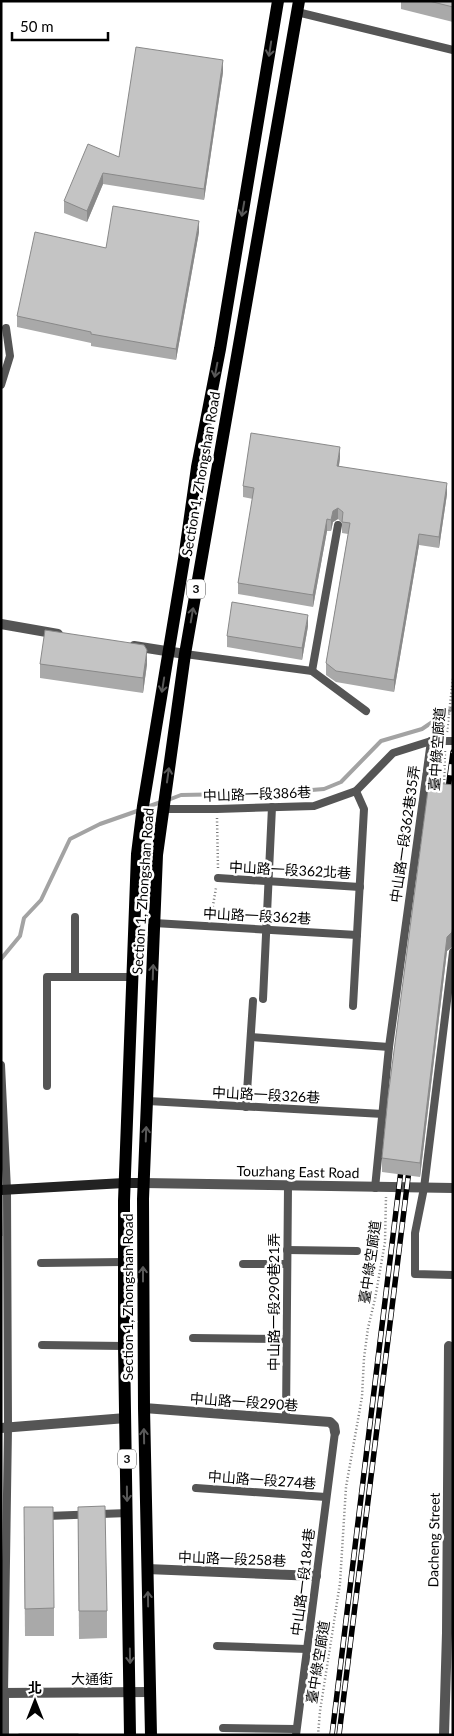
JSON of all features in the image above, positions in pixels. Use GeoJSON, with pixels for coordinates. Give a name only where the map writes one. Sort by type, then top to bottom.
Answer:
{"type":"FeatureCollection","features":[{"type":"Feature","properties":{"kind":"main road","name":"Section 1, Zhongshan Road"},"geometry":{"type":"LineString","coordinates":[[130,1735],[131,1692],[124,1346],[124,1182],[138,845],[197,467],[220,349],[278,1]]}},
{"type":"Feature","properties":{"kind":"main road","name":"Section 1, Zhongshan Road"},"geometry":{"type":"LineString","coordinates":[[150,1735],[144,1408],[143,1183],[157,855],[185,654],[298,6]]}},
{"type":"Feature","properties":{"kind":"street"},"geometry":{"type":"LineString","coordinates":[[1,624],[70,636]]}},
{"type":"Feature","properties":{"kind":"street"},"geometry":{"type":"LineString","coordinates":[[119,644],[185,654]]}},
{"type":"Feature","properties":{"kind":"street"},"geometry":{"type":"LineString","coordinates":[[4,1190],[124,1182],[143,1183]]}},
{"type":"Feature","properties":{"kind":"street","name":"Touzhang East Road"},"geometry":{"type":"LineString","coordinates":[[143,1183],[453,1188]]}},
{"type":"Feature","properties":{"kind":"street","name":"Dacheng Street"},"geometry":{"type":"LineString","coordinates":[[444,1735],[449,1694],[450,1633],[451,1395],[449,1346]]}},
{"type":"Feature","properties":{"kind":"street","name":"中山路一段290巷"},"geometry":{"type":"LineString","coordinates":[[144,1408],[330,1422],[334,1426],[335,1432]]}},
{"type":"Feature","properties":{"kind":"street"},"geometry":{"type":"LineString","coordinates":[[5,1428],[126,1418]]}},
{"type":"Feature","properties":{"kind":"street","name":"中山路一段258巷"},"geometry":{"type":"LineString","coordinates":[[147,1569],[316,1576]]}},
{"type":"Feature","properties":{"kind":"street","name":"大通街"},"geometry":{"type":"LineString","coordinates":[[3,1693],[150,1692]]}},
{"type":"Feature","properties":{"kind":"street"},"geometry":{"type":"LineString","coordinates":[[3,1693],[4,1735]]}},
{"type":"Feature","properties":{"kind":"lane"},"geometry":{"type":"LineString","coordinates":[[298,6],[453,50]]}},
{"type":"Feature","properties":{"kind":"lane"},"geometry":{"type":"LineString","coordinates":[[1,385],[10,356],[6,328]]}},
{"type":"Feature","properties":{"kind":"lane"},"geometry":{"type":"LineString","coordinates":[[312,671],[338,525]]}},
{"type":"Feature","properties":{"kind":"lane"},"geometry":{"type":"LineString","coordinates":[[185,654],[312,671],[366,711]]}},
{"type":"Feature","properties":{"kind":"lane","name":"中山路一段386巷"},"geometry":{"type":"LineString","coordinates":[[163,809],[314,806],[356,791],[393,753],[431,740],[449,741]]}},
{"type":"Feature","properties":{"kind":"lane","name":"中山路一段362巷35弄"},"geometry":{"type":"LineString","coordinates":[[375,1188],[389,1048],[431,740]]}},
{"type":"Feature","properties":{"kind":"lane"},"geometry":{"type":"LineString","coordinates":[[353,1006],[364,809],[356,791]]}},
{"type":"Feature","properties":{"kind":"lane"},"geometry":{"type":"LineString","coordinates":[[263,999],[272,807]]}},
{"type":"Feature","properties":{"kind":"lane","name":"中山路一段362北巷"},"geometry":{"type":"LineString","coordinates":[[218,878],[360,886]]}},
{"type":"Feature","properties":{"kind":"lane"},"geometry":{"type":"LineString","coordinates":[[75,917],[75,977]]}},
{"type":"Feature","properties":{"kind":"lane","name":"中山路一段362巷"},"geometry":{"type":"LineString","coordinates":[[154,923],[357,935]]}},
{"type":"Feature","properties":{"kind":"lane"},"geometry":{"type":"LineString","coordinates":[[453,952],[424,1188],[415,1233],[415,1274],[453,1275]]}},
{"type":"Feature","properties":{"kind":"lane"},"geometry":{"type":"LineString","coordinates":[[47,1086],[48,977],[134,977]]}},
{"type":"Feature","properties":{"kind":"lane"},"geometry":{"type":"LineString","coordinates":[[246,1107],[254,1002]]}},
{"type":"Feature","properties":{"kind":"lane"},"geometry":{"type":"LineString","coordinates":[[251,1037],[389,1048]]}},
{"type":"Feature","properties":{"kind":"lane"},"geometry":{"type":"LineString","coordinates":[[1,1065],[4,1190],[5,1428],[3,1693]]}},
{"type":"Feature","properties":{"kind":"lane","name":"中山路一段326巷"},"geometry":{"type":"LineString","coordinates":[[148,1101],[383,1114]]}},
{"type":"Feature","properties":{"kind":"lane","name":"中山路一段290巷21弄"},"geometry":{"type":"LineString","coordinates":[[286,1419],[288,1186]]}},
{"type":"Feature","properties":{"kind":"lane"},"geometry":{"type":"LineString","coordinates":[[287,1250],[357,1251]]}},
{"type":"Feature","properties":{"kind":"lane"},"geometry":{"type":"LineString","coordinates":[[41,1263],[124,1262]]}},
{"type":"Feature","properties":{"kind":"lane"},"geometry":{"type":"LineString","coordinates":[[243,1264],[287,1264]]}},
{"type":"Feature","properties":{"kind":"lane"},"geometry":{"type":"LineString","coordinates":[[193,1338],[286,1340]]}},
{"type":"Feature","properties":{"kind":"lane"},"geometry":{"type":"LineString","coordinates":[[42,1345],[124,1346]]}},
{"type":"Feature","properties":{"kind":"lane","name":"中山路一段184巷"},"geometry":{"type":"LineString","coordinates":[[296,1732],[335,1432]]}},
{"type":"Feature","properties":{"kind":"lane","name":"中山路一段274巷"},"geometry":{"type":"LineString","coordinates":[[196,1488],[326,1497]]}},
{"type":"Feature","properties":{"kind":"lane"},"geometry":{"type":"LineString","coordinates":[[48,1516],[128,1513]]}},
{"type":"Feature","properties":{"kind":"lane"},"geometry":{"type":"LineString","coordinates":[[217,1646],[307,1649]]}},
{"type":"Feature","properties":{"kind":"lane"},"geometry":{"type":"LineString","coordinates":[[223,1728],[296,1732]]}},
{"type":"Feature","properties":{"kind":"path","name":"臺中綠空廊道"},"geometry":{"type":"LineString","coordinates":[[443,794],[453,678]]}},
{"type":"Feature","properties":{"kind":"path","name":"臺中綠空廊道"},"geometry":{"type":"LineString","coordinates":[[318,1735],[340,1583],[346,1487],[362,1397],[368,1328],[385,1242],[386,1188]]}},
{"type":"Feature","properties":{"kind":"building"},"geometry":{"type":"Polygon","coordinates":[[[429,1],[453,1],[453,7],[429,1]]]}},
{"type":"Feature","properties":{"kind":"building"},"geometry":{"type":"Polygon","coordinates":[[[136,47],[223,60],[204,189],[103,173],[87,211],[64,201],[88,144],[119,157],[136,47]]]}},
{"type":"Feature","properties":{"kind":"building"},"geometry":{"type":"Polygon","coordinates":[[[113,206],[199,221],[176,349],[91,334],[91,332],[17,316],[35,232],[106,248],[113,206]]]}},
{"type":"Feature","properties":{"kind":"building"},"geometry":{"type":"Polygon","coordinates":[[[251,433],[340,447],[337,466],[447,483],[439,537],[419,534],[394,680],[336,671],[326,663],[350,523],[342,522],[343,512],[338,508],[333,511],[331,520],[327,519],[313,595],[238,583],[254,488],[243,486],[251,433]]]}},
{"type":"Feature","properties":{"kind":"building"},"geometry":{"type":"Polygon","coordinates":[[[232,602],[308,615],[302,648],[227,636],[232,602]]]}},
{"type":"Feature","properties":{"kind":"building"},"geometry":{"type":"Polygon","coordinates":[[[45,630],[144,645],[147,650],[143,678],[40,664],[45,630]]]}},
{"type":"Feature","properties":{"kind":"building"},"geometry":{"type":"Polygon","coordinates":[[[429,782],[453,785],[453,925],[452,932],[447,937],[420,1163],[382,1158],[388,1097],[429,782]]]}},
{"type":"Feature","properties":{"kind":"building"},"geometry":{"type":"Polygon","coordinates":[[[1,1192],[2,1236],[1,1236],[1,1192]]]}},
{"type":"Feature","properties":{"kind":"building"},"geometry":{"type":"Polygon","coordinates":[[[105,1506],[107,1611],[79,1611],[78,1507],[105,1506]]]}},
{"type":"Feature","properties":{"kind":"building"},"geometry":{"type":"Polygon","coordinates":[[[24,1507],[53,1507],[54,1608],[25,1609],[24,1507]]]}},
{"type":"Feature","properties":{"kind":"building"},"geometry":{"type":"Polygon","coordinates":[[[78,1734],[78,1735],[19,1735],[78,1734]]]}},
{"type":"Feature","properties":{"kind":"waterway"},"geometry":{"type":"LineString","coordinates":[[168,800],[181,795],[274,793],[324,789],[341,782],[381,741],[422,729],[453,708]]}},
{"type":"Feature","properties":{"kind":"waterway"},"geometry":{"type":"LineString","coordinates":[[147,807],[161,802]]}},
{"type":"Feature","properties":{"kind":"waterway"},"geometry":{"type":"LineString","coordinates":[[1,959],[20,936],[24,918],[41,900],[70,839],[100,824],[140,810]]}},
{"type":"Feature","properties":{"kind":"railway"},"geometry":{"type":"LineString","coordinates":[[447,797],[453,752]]}},
{"type":"Feature","properties":{"kind":"railway"},"geometry":{"type":"LineString","coordinates":[[332,1735],[402,1162]]}},
{"type":"Feature","properties":{"kind":"railway"},"geometry":{"type":"LineString","coordinates":[[339,1735],[410,1162]]}}]}
